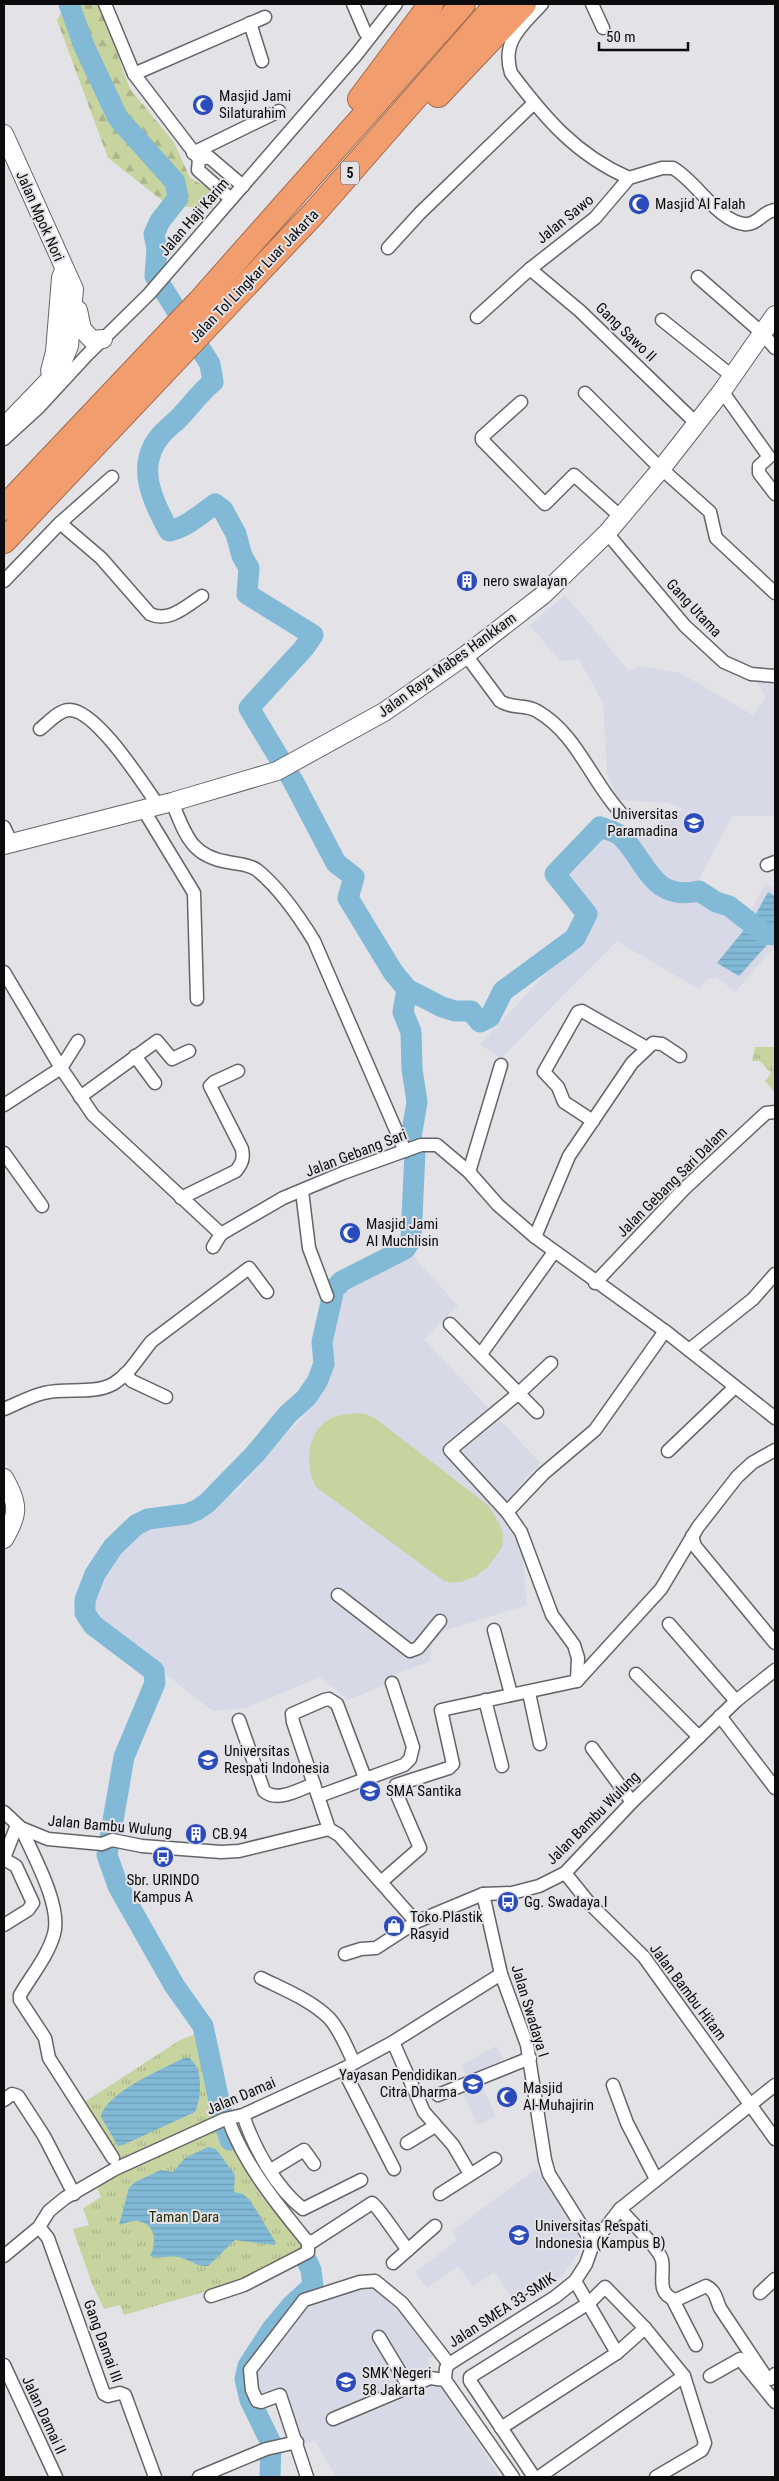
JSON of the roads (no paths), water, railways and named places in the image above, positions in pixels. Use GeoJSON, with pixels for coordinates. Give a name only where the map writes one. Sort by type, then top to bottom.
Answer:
{"type":"FeatureCollection","features":[{"type":"Feature","properties":{"kind":"highway"},"geometry":{"type":"LineString","coordinates":[[267,225],[430,4]]}},
{"type":"Feature","properties":{"kind":"highway","name":"Jalan Tol Lingkar Luar Jakarta"},"geometry":{"type":"LineString","coordinates":[[208,309],[267,225],[463,4]]}},
{"type":"Feature","properties":{"kind":"highway","name":"Jalan Tol Lingkar Luar Jakarta"},"geometry":{"type":"LineString","coordinates":[[4,541],[175,344],[208,309],[315,212],[497,4]]}},
{"type":"Feature","properties":{"kind":"highway"},"geometry":{"type":"LineString","coordinates":[[315,212],[393,142],[524,4]]}},
{"type":"Feature","properties":{"kind":"highway","name":"Jalan Tol Lingkar Luar Jakarta"},"geometry":{"type":"LineString","coordinates":[[4,508],[175,344]]}},
{"type":"Feature","properties":{"kind":"main road","name":"Jalan Mpok Nori"},"geometry":{"type":"LineString","coordinates":[[4,134],[38,207],[64,270],[70,276],[74,289],[69,346],[59,370],[45,392],[8,423]]}},
{"type":"Feature","properties":{"kind":"main road","name":"Jalan Mpok Nori"},"geometry":{"type":"LineString","coordinates":[[45,392],[55,352],[61,278],[64,270]]}},
{"type":"Feature","properties":{"kind":"main road"},"geometry":{"type":"LineString","coordinates":[[74,289],[84,333],[92,340],[103,339]]}},
{"type":"Feature","properties":{"kind":"main road","name":"Jalan Raya Mabes Hankkam"},"geometry":{"type":"LineString","coordinates":[[6,838],[157,805],[283,767],[384,712],[466,654],[543,594],[607,533],[662,469],[722,391],[775,315]]}},
{"type":"Feature","properties":{"kind":"main road"},"geometry":{"type":"LineString","coordinates":[[4,1478],[17,1510],[14,1522],[4,1539]]}},
{"type":"Feature","properties":{"kind":"street"},"geometry":{"type":"LineString","coordinates":[[105,4],[134,74],[196,156],[198,170],[231,200]]}},
{"type":"Feature","properties":{"kind":"street"},"geometry":{"type":"LineString","coordinates":[[353,4],[365,32],[370,37]]}},
{"type":"Feature","properties":{"kind":"street","name":"Jalan Haji Karim"},"geometry":{"type":"LineString","coordinates":[[4,440],[45,392],[150,294],[370,37],[396,4]]}},
{"type":"Feature","properties":{"kind":"street"},"geometry":{"type":"LineString","coordinates":[[542,4],[513,37],[508,48],[508,63],[511,73],[555,128],[607,169],[629,178],[662,168],[673,168],[719,210],[737,222],[745,224],[757,221],[768,211],[775,210]]}},
{"type":"Feature","properties":{"kind":"street"},"geometry":{"type":"LineString","coordinates":[[592,4],[603,28]]}},
{"type":"Feature","properties":{"kind":"street"},"geometry":{"type":"LineString","coordinates":[[134,74],[265,17]]}},
{"type":"Feature","properties":{"kind":"street"},"geometry":{"type":"LineString","coordinates":[[250,23],[262,61]]}},
{"type":"Feature","properties":{"kind":"street"},"geometry":{"type":"LineString","coordinates":[[388,248],[420,213],[534,103]]}},
{"type":"Feature","properties":{"kind":"street"},"geometry":{"type":"LineString","coordinates":[[196,156],[211,144],[279,111]]}},
{"type":"Feature","properties":{"kind":"street"},"geometry":{"type":"LineString","coordinates":[[196,156],[209,158],[243,186]]}},
{"type":"Feature","properties":{"kind":"street","name":"Jalan Sawo"},"geometry":{"type":"LineString","coordinates":[[477,317],[530,269],[595,218],[629,178]]}},
{"type":"Feature","properties":{"kind":"street","name":"Gang Sawo II"},"geometry":{"type":"LineString","coordinates":[[530,269],[580,311],[696,423]]}},
{"type":"Feature","properties":{"kind":"street"},"geometry":{"type":"LineString","coordinates":[[698,276],[762,333],[775,348]]}},
{"type":"Feature","properties":{"kind":"street"},"geometry":{"type":"LineString","coordinates":[[662,320],[732,376]]}},
{"type":"Feature","properties":{"kind":"street"},"geometry":{"type":"LineString","coordinates":[[722,391],[769,457],[759,466],[759,473],[775,494]]}},
{"type":"Feature","properties":{"kind":"street"},"geometry":{"type":"LineString","coordinates":[[585,393],[711,516],[712,528],[716,538],[775,593]]}},
{"type":"Feature","properties":{"kind":"street"},"geometry":{"type":"LineString","coordinates":[[521,402],[482,437],[482,440],[544,504],[547,504],[574,475],[621,517]]}},
{"type":"Feature","properties":{"kind":"street"},"geometry":{"type":"LineString","coordinates":[[4,581],[60,524],[112,477]]}},
{"type":"Feature","properties":{"kind":"street"},"geometry":{"type":"LineString","coordinates":[[60,524],[100,558],[150,614],[157,618],[167,618],[202,596]]}},
{"type":"Feature","properties":{"kind":"street","name":"Gang Utama"},"geometry":{"type":"LineString","coordinates":[[607,533],[685,626],[724,662],[750,674],[775,676]]}},
{"type":"Feature","properties":{"kind":"street"},"geometry":{"type":"LineString","coordinates":[[466,654],[500,701],[507,706],[535,709],[562,732],[576,747],[606,797],[620,812]]}},
{"type":"Feature","properties":{"kind":"street"},"geometry":{"type":"LineString","coordinates":[[40,729],[63,711],[69,710],[82,714],[121,752],[157,805],[192,846],[222,862],[247,865],[257,870],[300,918],[314,941],[405,1151]]}},
{"type":"Feature","properties":{"kind":"street"},"geometry":{"type":"LineString","coordinates":[[157,805],[194,893],[197,999]]}},
{"type":"Feature","properties":{"kind":"street"},"geometry":{"type":"LineString","coordinates":[[4,972],[61,1068],[93,1115],[221,1234],[213,1247]]}},
{"type":"Feature","properties":{"kind":"street"},"geometry":{"type":"LineString","coordinates":[[593,1121],[564,1102],[558,1087],[544,1072],[578,1012],[582,1011],[647,1048]]}},
{"type":"Feature","properties":{"kind":"street"},"geometry":{"type":"LineString","coordinates":[[4,1105],[61,1068],[78,1041]]}},
{"type":"Feature","properties":{"kind":"street"},"geometry":{"type":"LineString","coordinates":[[80,1097],[158,1041],[172,1059],[189,1051]]}},
{"type":"Feature","properties":{"kind":"street"},"geometry":{"type":"LineString","coordinates":[[535,1238],[566,1162],[632,1062],[654,1043],[662,1044],[680,1056]]}},
{"type":"Feature","properties":{"kind":"street"},"geometry":{"type":"LineString","coordinates":[[136,1056],[154,1083]]}},
{"type":"Feature","properties":{"kind":"street"},"geometry":{"type":"LineString","coordinates":[[469,1172],[501,1065]]}},
{"type":"Feature","properties":{"kind":"street"},"geometry":{"type":"LineString","coordinates":[[181,1198],[236,1171],[241,1165],[244,1158],[242,1149],[210,1086],[214,1082],[238,1072]]}},
{"type":"Feature","properties":{"kind":"street","name":"Jalan Gebang Sari Dalam"},"geometry":{"type":"LineString","coordinates":[[595,1283],[684,1189],[766,1113],[775,1111]]}},
{"type":"Feature","properties":{"kind":"street","name":"Jalan Gebang Sari"},"geometry":{"type":"LineString","coordinates":[[221,1234],[263,1208],[343,1173],[422,1145],[437,1145],[448,1152],[469,1172],[498,1205],[535,1238],[665,1332],[775,1418]]}},
{"type":"Feature","properties":{"kind":"street"},"geometry":{"type":"LineString","coordinates":[[4,1153],[42,1206]]}},
{"type":"Feature","properties":{"kind":"street"},"geometry":{"type":"LineString","coordinates":[[302,1191],[309,1248],[327,1296]]}},
{"type":"Feature","properties":{"kind":"street"},"geometry":{"type":"LineString","coordinates":[[481,1354],[554,1252]]}},
{"type":"Feature","properties":{"kind":"street"},"geometry":{"type":"LineString","coordinates":[[4,1409],[44,1393],[79,1391],[112,1384],[134,1367],[148,1346],[171,1326],[249,1268],[267,1292]]}},
{"type":"Feature","properties":{"kind":"street"},"geometry":{"type":"LineString","coordinates":[[689,1350],[753,1299],[775,1274]]}},
{"type":"Feature","properties":{"kind":"street"},"geometry":{"type":"LineString","coordinates":[[450,1324],[537,1412]]}},
{"type":"Feature","properties":{"kind":"street"},"geometry":{"type":"LineString","coordinates":[[507,1512],[543,1474],[595,1430],[665,1332]]}},
{"type":"Feature","properties":{"kind":"street"},"geometry":{"type":"LineString","coordinates":[[551,1363],[519,1393],[450,1450],[507,1512],[521,1532],[552,1615],[574,1645],[578,1658],[577,1681]]}},
{"type":"Feature","properties":{"kind":"street"},"geometry":{"type":"LineString","coordinates":[[125,1374],[132,1381],[166,1397]]}},
{"type":"Feature","properties":{"kind":"street"},"geometry":{"type":"LineString","coordinates":[[668,1451],[735,1387]]}},
{"type":"Feature","properties":{"kind":"street"},"geometry":{"type":"LineString","coordinates":[[381,1882],[420,1848],[395,1790],[396,1785],[451,1767],[453,1760],[441,1710],[510,1694],[528,1693],[577,1681],[661,1589],[692,1536],[736,1477],[752,1463],[775,1450]]}},
{"type":"Feature","properties":{"kind":"street"},"geometry":{"type":"LineString","coordinates":[[692,1536],[695,1546],[775,1643]]}},
{"type":"Feature","properties":{"kind":"street"},"geometry":{"type":"LineString","coordinates":[[338,1595],[410,1651],[418,1648],[440,1621]]}},
{"type":"Feature","properties":{"kind":"street"},"geometry":{"type":"LineString","coordinates":[[669,1624],[736,1701]]}},
{"type":"Feature","properties":{"kind":"street"},"geometry":{"type":"LineString","coordinates":[[494,1630],[510,1694]]}},
{"type":"Feature","properties":{"kind":"street","name":"Jalan Bambu Wulung"},"geometry":{"type":"LineString","coordinates":[[345,1954],[361,1949],[376,1948],[416,1922],[483,1894],[512,1893],[539,1886],[565,1873],[632,1802],[698,1737],[736,1701],[775,1670]]}},
{"type":"Feature","properties":{"kind":"street"},"geometry":{"type":"LineString","coordinates":[[636,1674],[698,1737]]}},
{"type":"Feature","properties":{"kind":"street"},"geometry":{"type":"LineString","coordinates":[[319,1796],[404,1765],[413,1753],[413,1747],[392,1684]]}},
{"type":"Feature","properties":{"kind":"street"},"geometry":{"type":"LineString","coordinates":[[528,1693],[540,1744]]}},
{"type":"Feature","properties":{"kind":"street"},"geometry":{"type":"LineString","coordinates":[[365,1778],[337,1704],[324,1700],[292,1714],[329,1829],[339,1835],[416,1922]]}},
{"type":"Feature","properties":{"kind":"street"},"geometry":{"type":"LineString","coordinates":[[485,1700],[502,1766]]}},
{"type":"Feature","properties":{"kind":"street"},"geometry":{"type":"LineString","coordinates":[[720,1716],[775,1788]]}},
{"type":"Feature","properties":{"kind":"street"},"geometry":{"type":"LineString","coordinates":[[240,1720],[264,1791],[268,1795],[277,1797],[314,1784]]}},
{"type":"Feature","properties":{"kind":"street"},"geometry":{"type":"LineString","coordinates":[[592,1748],[632,1802]]}},
{"type":"Feature","properties":{"kind":"street","name":"Jalan Bambu Wulung"},"geometry":{"type":"LineString","coordinates":[[4,1812],[19,1826],[48,1839],[221,1852],[239,1851],[329,1829]]}},
{"type":"Feature","properties":{"kind":"street"},"geometry":{"type":"LineString","coordinates":[[4,1925],[28,1910],[33,1902],[16,1866],[4,1858],[19,1826]]}},
{"type":"Feature","properties":{"kind":"street"},"geometry":{"type":"LineString","coordinates":[[19,1826],[52,1902],[56,1922],[51,1942],[20,1995],[20,2000],[46,2038],[49,2058],[113,2158]]}},
{"type":"Feature","properties":{"kind":"street","name":"Jalan Bambu Hitam"},"geometry":{"type":"LineString","coordinates":[[565,1873],[590,1904],[644,1957],[775,2140]]}},
{"type":"Feature","properties":{"kind":"street","name":"Jalan Swadaya I"},"geometry":{"type":"LineString","coordinates":[[483,1894],[501,1974],[530,2058],[541,2146],[549,2174],[593,2244]]}},
{"type":"Feature","properties":{"kind":"street","name":"Jalan Damai"},"geometry":{"type":"LineString","coordinates":[[5,2251],[39,2228],[54,2205],[115,2169],[224,2120],[243,2116],[349,2066],[393,2042],[501,1974]]}},
{"type":"Feature","properties":{"kind":"street"},"geometry":{"type":"LineString","coordinates":[[261,1978],[292,1993],[326,2016],[333,2024],[349,2066],[394,2169]]}},
{"type":"Feature","properties":{"kind":"street"},"geometry":{"type":"LineString","coordinates":[[393,2042],[424,2112],[453,2145],[470,2174]]}},
{"type":"Feature","properties":{"kind":"street"},"geometry":{"type":"LineString","coordinates":[[438,2095],[530,2058]]}},
{"type":"Feature","properties":{"kind":"street"},"geometry":{"type":"LineString","coordinates":[[612,2085],[628,2123],[656,2179]]}},
{"type":"Feature","properties":{"kind":"street","name":"Jalan SMEA 33-SMIK"},"geometry":{"type":"LineString","coordinates":[[445,2380],[448,2364],[555,2297],[575,2281],[586,2264],[593,2244],[620,2209],[775,2085]]}},
{"type":"Feature","properties":{"kind":"street"},"geometry":{"type":"LineString","coordinates":[[4,2100],[12,2094],[18,2096],[44,2136],[74,2194]]}},
{"type":"Feature","properties":{"kind":"street"},"geometry":{"type":"LineString","coordinates":[[243,2116],[248,2131],[271,2170],[296,2204],[303,2209],[361,2180]]}},
{"type":"Feature","properties":{"kind":"street"},"geometry":{"type":"LineString","coordinates":[[211,2296],[244,2285],[308,2252],[308,2242],[264,2186],[224,2120]]}},
{"type":"Feature","properties":{"kind":"street"},"geometry":{"type":"LineString","coordinates":[[407,2143],[435,2126]]}},
{"type":"Feature","properties":{"kind":"street"},"geometry":{"type":"LineString","coordinates":[[271,2170],[304,2150],[314,2164]]}},
{"type":"Feature","properties":{"kind":"street"},"geometry":{"type":"LineString","coordinates":[[440,2194],[495,2159]]}},
{"type":"Feature","properties":{"kind":"street"},"geometry":{"type":"LineString","coordinates":[[308,2242],[372,2204],[377,2207],[408,2250]]}},
{"type":"Feature","properties":{"kind":"street"},"geometry":{"type":"LineString","coordinates":[[620,2209],[655,2247],[662,2260],[661,2285],[673,2300],[696,2345]]}},
{"type":"Feature","properties":{"kind":"street"},"geometry":{"type":"LineString","coordinates":[[393,2263],[435,2226]]}},
{"type":"Feature","properties":{"kind":"street","name":"Gang Damai III"},"geometry":{"type":"LineString","coordinates":[[39,2228],[48,2238],[104,2394],[108,2396],[120,2392],[125,2395],[155,2477]]}},
{"type":"Feature","properties":{"kind":"street"},"geometry":{"type":"LineString","coordinates":[[760,2292],[775,2279]]}},
{"type":"Feature","properties":{"kind":"street"},"geometry":{"type":"LineString","coordinates":[[307,2477],[280,2395],[261,2402],[257,2401],[249,2377],[254,2362],[304,2300],[360,2282],[376,2281],[402,2303],[448,2364]]}},
{"type":"Feature","properties":{"kind":"street"},"geometry":{"type":"LineString","coordinates":[[575,2281],[589,2302],[616,2353]]}},
{"type":"Feature","properties":{"kind":"street"},"geometry":{"type":"LineString","coordinates":[[534,2477],[470,2381],[470,2376],[589,2302],[603,2288],[607,2287],[645,2328],[684,2376],[705,2446],[702,2450],[656,2477]]}},
{"type":"Feature","properties":{"kind":"street"},"geometry":{"type":"LineString","coordinates":[[673,2300],[680,2300],[702,2288],[709,2287],[744,2355],[775,2402]]}},
{"type":"Feature","properties":{"kind":"street"},"geometry":{"type":"LineString","coordinates":[[500,2428],[616,2353],[645,2328]]}},
{"type":"Feature","properties":{"kind":"street"},"geometry":{"type":"LineString","coordinates":[[379,2337],[409,2387]]}},
{"type":"Feature","properties":{"kind":"street"},"geometry":{"type":"LineString","coordinates":[[744,2355],[771,2376]]}},
{"type":"Feature","properties":{"kind":"street"},"geometry":{"type":"LineString","coordinates":[[710,2376],[744,2355]]}},
{"type":"Feature","properties":{"kind":"street","name":"Jalan Damai II"},"geometry":{"type":"LineString","coordinates":[[4,2366],[56,2477]]}},
{"type":"Feature","properties":{"kind":"street"},"geometry":{"type":"LineString","coordinates":[[539,2477],[684,2376]]}},
{"type":"Feature","properties":{"kind":"street"},"geometry":{"type":"LineString","coordinates":[[333,2419],[430,2378],[445,2380],[513,2477]]}},
{"type":"Feature","properties":{"kind":"street"},"geometry":{"type":"LineString","coordinates":[[199,2477],[272,2447],[297,2442]]}},
{"type":"Feature","properties":{"kind":"water"},"geometry":{"type":"Polygon","coordinates":[[[768,892],[775,896],[775,936],[739,976],[717,963],[753,919],[768,892]]]}},
{"type":"Feature","properties":{"kind":"water"},"geometry":{"type":"Polygon","coordinates":[[[186,2057],[192,2060],[199,2073],[200,2090],[195,2112],[118,2146],[101,2117],[105,2108],[125,2090],[151,2074],[186,2057]]]}},
{"type":"Feature","properties":{"kind":"water"},"geometry":{"type":"Polygon","coordinates":[[[208,2147],[216,2149],[235,2175],[234,2192],[243,2194],[250,2200],[276,2243],[274,2245],[235,2240],[208,2266],[178,2257],[150,2256],[154,2240],[152,2230],[148,2226],[138,2221],[119,2225],[129,2188],[135,2182],[161,2170],[173,2172],[185,2158],[208,2147]]]}},
{"type":"Feature","properties":{"kind":"waterway"},"geometry":{"type":"LineString","coordinates":[[69,4],[84,46],[118,118],[175,182],[178,198],[160,221],[154,234],[157,249],[155,276],[210,364],[213,382],[163,433],[153,446],[148,470],[152,495],[169,531],[188,523],[215,504],[223,510],[236,534],[242,556],[249,568],[247,594],[313,635],[304,648],[249,708],[293,781],[336,863],[354,877],[348,898],[393,972],[407,989],[442,1007],[455,1011],[471,1011],[480,1022],[490,1017],[503,991],[575,938],[587,914],[555,874],[600,827],[620,835],[631,847],[652,878],[661,885],[671,891],[683,893],[699,891],[716,902],[729,906],[765,934],[775,935]]}},
{"type":"Feature","properties":{"kind":"waterway"},"geometry":{"type":"LineString","coordinates":[[407,989],[403,1012],[411,1032],[412,1069],[417,1102],[411,1137],[413,1145]]}},
{"type":"Feature","properties":{"kind":"waterway"},"geometry":{"type":"LineString","coordinates":[[230,2140],[222,2115],[203,2026],[174,1985],[118,1886],[107,1855],[124,1757],[155,1683],[154,1671],[93,1625],[85,1613],[85,1600],[95,1574],[113,1547],[136,1525],[148,1519],[187,1514],[207,1503],[255,1454],[288,1414],[306,1398],[317,1382],[324,1364],[322,1342],[334,1289],[342,1281],[405,1249],[411,1240],[415,1151]]}},
{"type":"Feature","properties":{"kind":"waterway"},"geometry":{"type":"LineString","coordinates":[[270,2477],[271,2443],[250,2400],[245,2379],[248,2366],[272,2329],[292,2305],[313,2286],[311,2270],[307,2261]]}},
{"type":"Feature","properties":{"kind":"place","name":"Masjid Jami Silaturahim"},"geometry":{"type":"Point","coordinates":[203,105]}},
{"type":"Feature","properties":{"kind":"place","name":"Masjid Al Falah"},"geometry":{"type":"Point","coordinates":[639,204]}},
{"type":"Feature","properties":{"kind":"place","name":"nero swalayan"},"geometry":{"type":"Point","coordinates":[467,581]}},
{"type":"Feature","properties":{"kind":"place","name":"Universitas Paramadina"},"geometry":{"type":"Point","coordinates":[694,823]}},
{"type":"Feature","properties":{"kind":"place","name":"Masjid Jami Al Muchlisin"},"geometry":{"type":"Point","coordinates":[350,1233]}},
{"type":"Feature","properties":{"kind":"place","name":"Universitas Respati Indonesia"},"geometry":{"type":"Point","coordinates":[208,1760]}},
{"type":"Feature","properties":{"kind":"place","name":"SMA Santika"},"geometry":{"type":"Point","coordinates":[370,1791]}},
{"type":"Feature","properties":{"kind":"place","name":"CB.94"},"geometry":{"type":"Point","coordinates":[196,1834]}},
{"type":"Feature","properties":{"kind":"place","name":"Sbr. URINDO Kampus A"},"geometry":{"type":"Point","coordinates":[163,1857]}},
{"type":"Feature","properties":{"kind":"place","name":"Gg. Swadaya I"},"geometry":{"type":"Point","coordinates":[508,1902]}},
{"type":"Feature","properties":{"kind":"place","name":"Toko Plastik Rasyid"},"geometry":{"type":"Point","coordinates":[394,1926]}},
{"type":"Feature","properties":{"kind":"place","name":"Yayasan Pendidikan Citra Dharma"},"geometry":{"type":"Point","coordinates":[473,2084]}},
{"type":"Feature","properties":{"kind":"place","name":"Masjid Al-Muhajirin"},"geometry":{"type":"Point","coordinates":[507,2097]}},
{"type":"Feature","properties":{"kind":"place","name":"Universitas Respati Indonesia (Kampus B)"},"geometry":{"type":"Point","coordinates":[519,2235]}},
{"type":"Feature","properties":{"kind":"place","name":"SMK Negeri 58 Jakarta"},"geometry":{"type":"Point","coordinates":[346,2382]}},
{"type":"Feature","properties":{"kind":"park label","name":"Taman Dara"},"geometry":{"type":"Point","coordinates":[184,2217]}}]}
